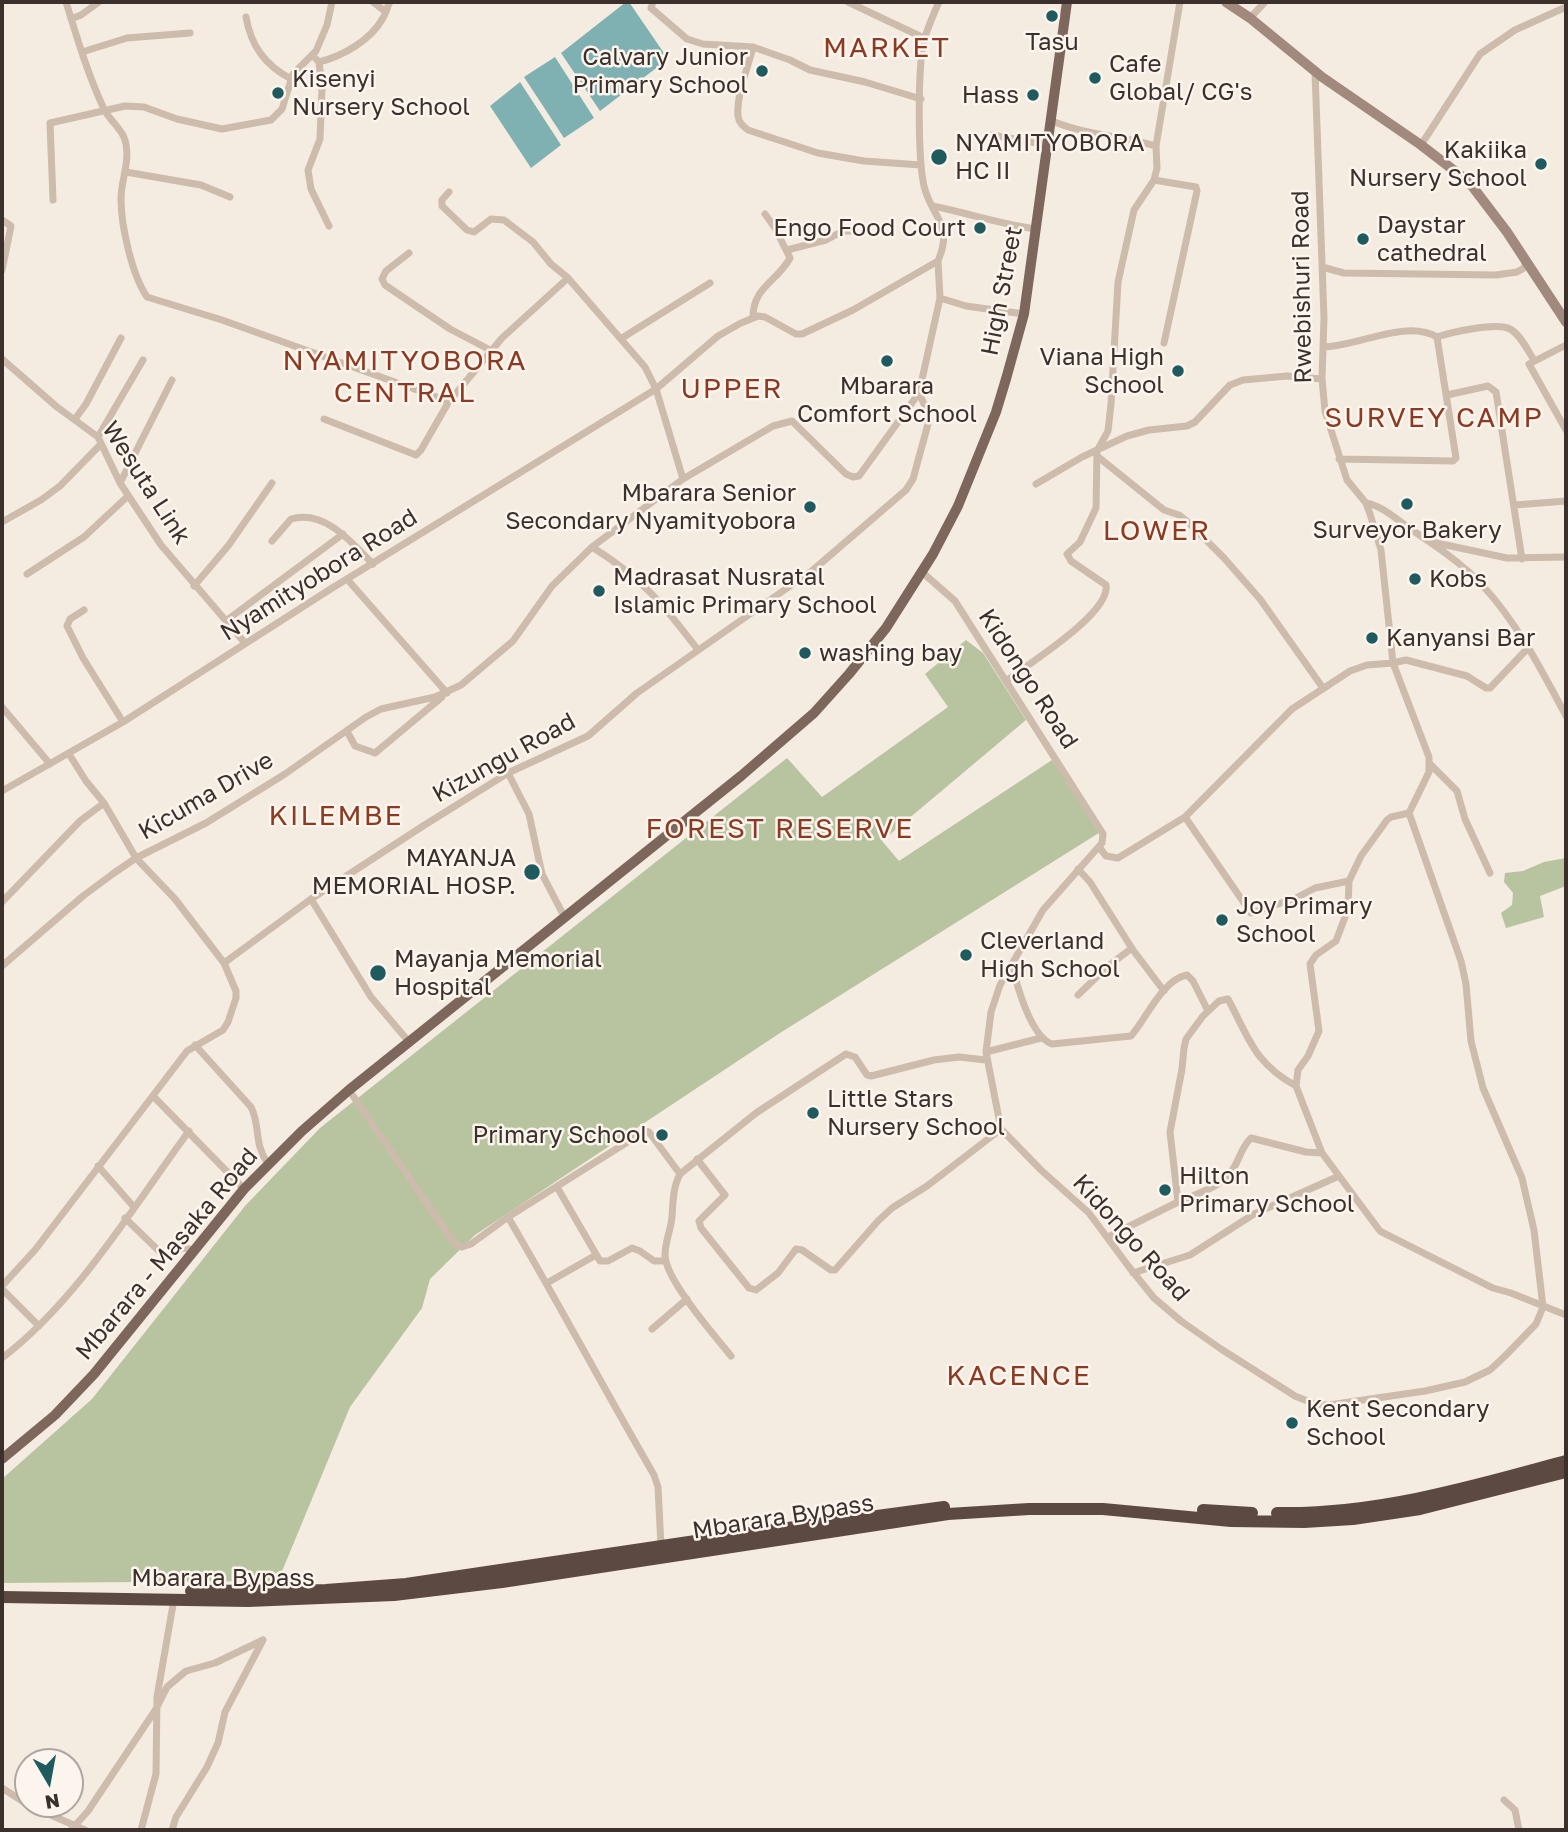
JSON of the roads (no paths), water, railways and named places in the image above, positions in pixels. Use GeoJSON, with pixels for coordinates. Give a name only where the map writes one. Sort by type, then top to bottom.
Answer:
{"type":"FeatureCollection","features":[{"type":"Feature","properties":{"kind":"highway","name":"Mbarara Bypass"},"geometry":{"type":"LineString","coordinates":[[2,1590],[254,1592],[339,1589],[446,1579],[928,1508],[1028,1501],[1099,1502],[1238,1512],[1346,1510],[1474,1487],[1566,1461]]}},
{"type":"Feature","properties":{"kind":"highway","name":"Mbarara Bypass"},"geometry":{"type":"LineString","coordinates":[[2,1597],[248,1601],[333,1599],[441,1590],[948,1514],[1028,1509],[1103,1509],[1231,1521],[1304,1522],[1353,1519],[1420,1509],[1566,1472]]}},
{"type":"Feature","properties":{"kind":"main road","name":"High Street"},"geometry":{"type":"LineString","coordinates":[[922,572],[942,538],[976,463],[996,412],[1024,314],[1067,2]]}},
{"type":"Feature","properties":{"kind":"main road","name":"Mbarara - Masaka Road"},"geometry":{"type":"LineString","coordinates":[[2,1459],[55,1415],[94,1374],[244,1189],[268,1164],[349,1090],[741,776],[814,713],[886,628],[922,572]]}},
{"type":"Feature","properties":{"kind":"street"},"geometry":{"type":"LineString","coordinates":[[66,2],[105,111],[125,136],[127,155],[121,197],[124,225],[131,256],[147,297],[156,302],[222,320],[446,400],[448,403]]}},
{"type":"Feature","properties":{"kind":"street"},"geometry":{"type":"LineString","coordinates":[[71,19],[99,2]]}},
{"type":"Feature","properties":{"kind":"street"},"geometry":{"type":"LineString","coordinates":[[53,200],[50,123],[116,107],[144,107],[177,119],[216,128],[265,122],[277,116],[286,102],[291,79],[298,68],[312,56],[322,39],[332,2]]}},
{"type":"Feature","properties":{"kind":"street"},"geometry":{"type":"LineString","coordinates":[[373,2],[386,12]]}},
{"type":"Feature","properties":{"kind":"street"},"geometry":{"type":"LineString","coordinates":[[319,62],[337,57],[352,47],[379,24],[390,2]]}},
{"type":"Feature","properties":{"kind":"street"},"geometry":{"type":"LineString","coordinates":[[653,2],[651,8],[658,16],[687,39],[703,44],[753,47],[810,70],[921,99]]}},
{"type":"Feature","properties":{"kind":"street"},"geometry":{"type":"LineString","coordinates":[[848,2],[924,38]]}},
{"type":"Feature","properties":{"kind":"street","name":"Kizungu Road"},"geometry":{"type":"LineString","coordinates":[[224,963],[311,899],[508,773],[587,736],[637,693],[813,570],[906,490],[913,479],[928,424],[925,406],[919,393],[940,298],[939,261],[944,248],[942,222],[924,186],[921,165],[924,38],[939,2]]}},
{"type":"Feature","properties":{"kind":"street"},"geometry":{"type":"LineString","coordinates":[[1006,681],[1088,620],[1107,591],[1106,585],[1071,561],[1067,554],[1080,542],[1096,508],[1097,454],[1108,431],[1113,385],[1118,282],[1130,220],[1154,180],[1157,168],[1156,146],[1180,2]]}},
{"type":"Feature","properties":{"kind":"street"},"geometry":{"type":"LineString","coordinates":[[1226,2],[1250,18],[1315,72],[1421,145],[1469,182],[1527,261],[1566,322]]}},
{"type":"Feature","properties":{"kind":"street"},"geometry":{"type":"LineString","coordinates":[[1250,18],[1265,2]]}},
{"type":"Feature","properties":{"kind":"street"},"geometry":{"type":"LineString","coordinates":[[1421,145],[1475,60],[1515,30],[1566,7]]}},
{"type":"Feature","properties":{"kind":"street"},"geometry":{"type":"LineString","coordinates":[[246,17],[251,38],[263,58],[275,70],[291,79]]}},
{"type":"Feature","properties":{"kind":"street"},"geometry":{"type":"LineString","coordinates":[[82,52],[127,38],[190,33]]}},
{"type":"Feature","properties":{"kind":"street"},"geometry":{"type":"LineString","coordinates":[[753,47],[738,118],[748,130],[818,153],[921,165]]}},
{"type":"Feature","properties":{"kind":"street"},"geometry":{"type":"LineString","coordinates":[[312,56],[319,62],[322,88],[320,139],[308,170],[311,189],[329,226]]}},
{"type":"Feature","properties":{"kind":"street","name":"Rwebishuri Road"},"geometry":{"type":"LineString","coordinates":[[1315,72],[1325,411],[1347,480],[1366,503],[1381,550],[1393,663],[1430,764]]}},
{"type":"Feature","properties":{"kind":"street"},"geometry":{"type":"LineString","coordinates":[[1052,121],[1082,132],[1122,137],[1156,146]]}},
{"type":"Feature","properties":{"kind":"street"},"geometry":{"type":"LineString","coordinates":[[992,135],[1048,145]]}},
{"type":"Feature","properties":{"kind":"street"},"geometry":{"type":"LineString","coordinates":[[125,172],[201,185],[230,197]]}},
{"type":"Feature","properties":{"kind":"street"},"geometry":{"type":"LineString","coordinates":[[1154,180],[1196,187],[1197,191],[1164,343]]}},
{"type":"Feature","properties":{"kind":"street"},"geometry":{"type":"LineString","coordinates":[[449,192],[442,200],[442,206],[467,230],[474,232],[491,219],[504,220],[533,242],[622,338],[645,367],[656,389],[683,479]]}},
{"type":"Feature","properties":{"kind":"street"},"geometry":{"type":"LineString","coordinates":[[933,206],[972,214],[1009,226],[1037,229]]}},
{"type":"Feature","properties":{"kind":"street"},"geometry":{"type":"LineString","coordinates":[[765,214],[790,258],[757,295],[753,317],[765,317],[796,334],[809,331],[853,310],[939,261]]}},
{"type":"Feature","properties":{"kind":"street"},"geometry":{"type":"LineString","coordinates":[[2,220],[10,226],[2,270]]}},
{"type":"Feature","properties":{"kind":"street"},"geometry":{"type":"LineString","coordinates":[[787,250],[826,240],[843,231],[854,231]]}},
{"type":"Feature","properties":{"kind":"street"},"geometry":{"type":"LineString","coordinates":[[408,253],[386,271],[382,279],[386,285],[450,329],[492,351]]}},
{"type":"Feature","properties":{"kind":"street"},"geometry":{"type":"LineString","coordinates":[[1322,267],[1343,273],[1496,275],[1517,272],[1524,268],[1527,261]]}},
{"type":"Feature","properties":{"kind":"street"},"geometry":{"type":"LineString","coordinates":[[324,419],[416,455],[448,403],[479,364],[520,319],[568,278]]}},
{"type":"Feature","properties":{"kind":"street"},"geometry":{"type":"LineString","coordinates":[[622,338],[710,283]]}},
{"type":"Feature","properties":{"kind":"street"},"geometry":{"type":"LineString","coordinates":[[940,298],[966,306],[1024,314]]}},
{"type":"Feature","properties":{"kind":"street","name":"Nyamityobora Road"},"geometry":{"type":"LineString","coordinates":[[2,791],[124,722],[347,579],[656,389],[718,337],[753,317]]}},
{"type":"Feature","properties":{"kind":"street"},"geometry":{"type":"LineString","coordinates":[[1437,337],[1450,332],[1507,328],[1513,331],[1534,360]]}},
{"type":"Feature","properties":{"kind":"street"},"geometry":{"type":"LineString","coordinates":[[1324,347],[1354,344],[1399,331],[1429,332],[1437,337],[1457,455],[1453,461],[1339,459]]}},
{"type":"Feature","properties":{"kind":"street"},"geometry":{"type":"LineString","coordinates":[[75,419],[86,404],[121,338]]}},
{"type":"Feature","properties":{"kind":"street"},"geometry":{"type":"LineString","coordinates":[[1566,345],[1529,364],[1566,430]]}},
{"type":"Feature","properties":{"kind":"street","name":"Wesuta Link"},"geometry":{"type":"LineString","coordinates":[[2,359],[99,441],[120,483],[167,553],[245,643]]}},
{"type":"Feature","properties":{"kind":"street"},"geometry":{"type":"LineString","coordinates":[[2,522],[60,486],[99,441],[143,360]]}},
{"type":"Feature","properties":{"kind":"street"},"geometry":{"type":"LineString","coordinates":[[2,372],[9,365]]}},
{"type":"Feature","properties":{"kind":"street"},"geometry":{"type":"LineString","coordinates":[[1036,484],[1082,457],[1097,454],[1138,433],[1187,426],[1195,422],[1230,385],[1243,380],[1287,376],[1322,380]]}},
{"type":"Feature","properties":{"kind":"street"},"geometry":{"type":"LineString","coordinates":[[120,483],[173,380]]}},
{"type":"Feature","properties":{"kind":"street"},"geometry":{"type":"LineString","coordinates":[[1447,395],[1488,386],[1496,392],[1522,559]]}},
{"type":"Feature","properties":{"kind":"street"},"geometry":{"type":"LineString","coordinates":[[347,731],[355,746],[375,753],[513,641],[552,586],[592,547],[683,479],[773,426],[792,421],[846,474],[859,476],[919,393]]}},
{"type":"Feature","properties":{"kind":"street"},"geometry":{"type":"LineString","coordinates":[[1097,454],[1164,510],[1179,515],[1188,522],[1224,558],[1261,599],[1323,688]]}},
{"type":"Feature","properties":{"kind":"street"},"geometry":{"type":"LineString","coordinates":[[194,586],[228,546],[256,502],[272,483]]}},
{"type":"Feature","properties":{"kind":"street"},"geometry":{"type":"LineString","coordinates":[[27,574],[84,537],[128,496]]}},
{"type":"Feature","properties":{"kind":"street"},"geometry":{"type":"LineString","coordinates":[[1515,505],[1566,501]]}},
{"type":"Feature","properties":{"kind":"street"},"geometry":{"type":"LineString","coordinates":[[1366,503],[1377,506],[1427,541],[1481,584],[1505,612],[1566,716]]}},
{"type":"Feature","properties":{"kind":"street"},"geometry":{"type":"LineString","coordinates":[[272,541],[287,523],[297,517],[320,521],[343,534],[373,564]]}},
{"type":"Feature","properties":{"kind":"street"},"geometry":{"type":"LineString","coordinates":[[227,620],[343,534]]}},
{"type":"Feature","properties":{"kind":"street"},"geometry":{"type":"LineString","coordinates":[[1427,541],[1522,559],[1566,556]]}},
{"type":"Feature","properties":{"kind":"street"},"geometry":{"type":"LineString","coordinates":[[592,547],[622,566],[652,593],[698,650]]}},
{"type":"Feature","properties":{"kind":"street","name":"Kidongo Road"},"geometry":{"type":"LineString","coordinates":[[922,572],[955,601],[1102,831],[1103,838],[1099,847]]}},
{"type":"Feature","properties":{"kind":"street"},"geometry":{"type":"LineString","coordinates":[[347,579],[447,692]]}},
{"type":"Feature","properties":{"kind":"street"},"geometry":{"type":"LineString","coordinates":[[84,610],[70,619],[67,626],[83,658],[124,722]]}},
{"type":"Feature","properties":{"kind":"street"},"geometry":{"type":"LineString","coordinates":[[697,1158],[725,1195],[699,1223],[749,1288],[756,1290],[778,1273],[796,1250],[802,1250],[835,1270],[892,1208],[927,1186],[1002,1129],[986,1056],[991,1012],[1000,985],[1043,910],[1099,847],[1106,856],[1118,858],[1185,817],[1292,709],[1350,671],[1367,665],[1406,660],[1468,676],[1490,688],[1528,648]]}},
{"type":"Feature","properties":{"kind":"street","name":"Kicuma Drive"},"geometry":{"type":"LineString","coordinates":[[2,965],[83,896],[136,858],[198,828],[285,774],[374,712],[447,692]]}},
{"type":"Feature","properties":{"kind":"street"},"geometry":{"type":"LineString","coordinates":[[2,707],[50,764]]}},
{"type":"Feature","properties":{"kind":"street"},"geometry":{"type":"LineString","coordinates":[[39,1326],[2,1287],[35,1250],[187,1051],[223,1030],[232,1011],[236,991],[224,963],[184,910],[136,858],[104,803],[69,754]]}},
{"type":"Feature","properties":{"kind":"street"},"geometry":{"type":"LineString","coordinates":[[1490,873],[1465,819],[1457,791],[1430,764],[1424,786],[1409,814],[1461,961],[1466,984],[1471,1041],[1483,1088],[1522,1178],[1534,1230],[1544,1307]]}},
{"type":"Feature","properties":{"kind":"street"},"geometry":{"type":"LineString","coordinates":[[508,773],[529,814],[542,874],[565,918]]}},
{"type":"Feature","properties":{"kind":"street"},"geometry":{"type":"LineString","coordinates":[[2,902],[80,821],[104,803]]}},
{"type":"Feature","properties":{"kind":"street"},"geometry":{"type":"LineString","coordinates":[[1409,814],[1391,817],[1384,823],[1361,856],[1349,881],[1348,909],[1341,931],[1336,941],[1316,955],[1310,964],[1319,1031],[1308,1056],[1298,1070],[1296,1086],[1322,1153],[1380,1231],[1493,1288],[1566,1315]]}},
{"type":"Feature","properties":{"kind":"street"},"geometry":{"type":"LineString","coordinates":[[1185,817],[1251,913],[1296,898],[1315,888],[1349,881]]}},
{"type":"Feature","properties":{"kind":"street"},"geometry":{"type":"LineString","coordinates":[[1078,869],[1090,882],[1132,948],[1164,991]]}},
{"type":"Feature","properties":{"kind":"street"},"geometry":{"type":"LineString","coordinates":[[311,899],[371,997],[409,1042]]}},
{"type":"Feature","properties":{"kind":"street"},"geometry":{"type":"LineString","coordinates":[[1078,995],[1132,948]]}},
{"type":"Feature","properties":{"kind":"street"},"geometry":{"type":"LineString","coordinates":[[1012,965],[1020,998],[1041,1038],[1052,1044],[1131,1036],[1164,991],[1179,976],[1187,975],[1193,981],[1208,1011]]}},
{"type":"Feature","properties":{"kind":"street"},"geometry":{"type":"LineString","coordinates":[[1178,1202],[1170,1132],[1172,1118],[1186,1039],[1208,1011],[1223,998],[1228,999],[1261,1061],[1296,1086]]}},
{"type":"Feature","properties":{"kind":"street"},"geometry":{"type":"LineString","coordinates":[[730,1356],[687,1299],[666,1261],[665,1251],[675,1188],[680,1174],[756,1113],[846,1054],[855,1056],[867,1075],[871,1076],[934,1060],[986,1056],[1041,1038]]}},
{"type":"Feature","properties":{"kind":"street"},"geometry":{"type":"LineString","coordinates":[[195,1045],[251,1107],[255,1114],[258,1147],[268,1164]]}},
{"type":"Feature","properties":{"kind":"street"},"geometry":{"type":"LineString","coordinates":[[349,1090],[454,1242],[466,1247],[508,1217],[646,1130],[680,1174]]}},
{"type":"Feature","properties":{"kind":"street"},"geometry":{"type":"LineString","coordinates":[[153,1096],[244,1189]]}},
{"type":"Feature","properties":{"kind":"street","name":"Kidongo Road"},"geometry":{"type":"LineString","coordinates":[[1002,1129],[1041,1170],[1089,1213],[1154,1298],[1181,1321],[1295,1396],[1315,1404],[1346,1403],[1425,1391],[1478,1376],[1490,1370],[1520,1341],[1536,1324],[1544,1307]]}},
{"type":"Feature","properties":{"kind":"street"},"geometry":{"type":"LineString","coordinates":[[2,1358],[39,1326],[97,1258],[189,1131]]}},
{"type":"Feature","properties":{"kind":"street"},"geometry":{"type":"LineString","coordinates":[[1108,1237],[1226,1179],[1234,1169],[1245,1143],[1251,1138],[1306,1152],[1322,1153]]}},
{"type":"Feature","properties":{"kind":"street"},"geometry":{"type":"LineString","coordinates":[[98,1166],[133,1206]]}},
{"type":"Feature","properties":{"kind":"street"},"geometry":{"type":"LineString","coordinates":[[1133,1273],[1190,1255],[1254,1214],[1339,1177]]}},
{"type":"Feature","properties":{"kind":"street"},"geometry":{"type":"LineString","coordinates":[[557,1187],[600,1261],[606,1262],[632,1248],[654,1261],[666,1261]]}},
{"type":"Feature","properties":{"kind":"street"},"geometry":{"type":"LineString","coordinates":[[508,1217],[657,1481],[661,1546]]}},
{"type":"Feature","properties":{"kind":"street"},"geometry":{"type":"LineString","coordinates":[[125,1218],[163,1255],[184,1248],[194,1250]]}},
{"type":"Feature","properties":{"kind":"street"},"geometry":{"type":"LineString","coordinates":[[547,1283],[596,1255]]}},
{"type":"Feature","properties":{"kind":"street"},"geometry":{"type":"LineString","coordinates":[[652,1329],[687,1299]]}},
{"type":"Feature","properties":{"kind":"street"},"geometry":{"type":"LineString","coordinates":[[141,1830],[156,1774],[156,1709],[174,1599]]}},
{"type":"Feature","properties":{"kind":"street"},"geometry":{"type":"LineString","coordinates":[[72,1828],[88,1811],[156,1709],[167,1687],[186,1671],[215,1663],[263,1640],[225,1713],[218,1743],[207,1767],[176,1817],[172,1830]]}},
{"type":"Feature","properties":{"kind":"street"},"geometry":{"type":"LineString","coordinates":[[2,1792],[72,1828],[85,1830]]}},
{"type":"Feature","properties":{"kind":"street"},"geometry":{"type":"LineString","coordinates":[[1504,1800],[1515,1810],[1519,1830]]}},
{"type":"Feature","properties":{"kind":"water"},"geometry":{"type":"Polygon","coordinates":[[[629,2],[668,59],[600,111],[561,53],[629,2]]]}},
{"type":"Feature","properties":{"kind":"water"},"geometry":{"type":"Polygon","coordinates":[[[555,57],[594,118],[564,138],[524,77],[555,57]]]}},
{"type":"Feature","properties":{"kind":"water"},"geometry":{"type":"Polygon","coordinates":[[[520,82],[561,145],[531,168],[490,106],[520,82]]]}},
{"type":"Feature","properties":{"kind":"place","name":"Tasu"},"geometry":{"type":"Point","coordinates":[1052,16]}},
{"type":"Feature","properties":{"kind":"place","name":"Calvary Junior Primary School"},"geometry":{"type":"Point","coordinates":[762,71]}},
{"type":"Feature","properties":{"kind":"place","name":"Cafe Global/ CG's"},"geometry":{"type":"Point","coordinates":[1095,78]}},
{"type":"Feature","properties":{"kind":"place","name":"Kisenyi Nursery School"},"geometry":{"type":"Point","coordinates":[278,93]}},
{"type":"Feature","properties":{"kind":"place","name":"Hass"},"geometry":{"type":"Point","coordinates":[1033,95]}},
{"type":"Feature","properties":{"kind":"place","name":"NYAMITYOBORA HC II"},"geometry":{"type":"Point","coordinates":[939,157]}},
{"type":"Feature","properties":{"kind":"place","name":"Kakiika Nursery School"},"geometry":{"type":"Point","coordinates":[1541,164]}},
{"type":"Feature","properties":{"kind":"place","name":"Engo Food Court"},"geometry":{"type":"Point","coordinates":[980,228]}},
{"type":"Feature","properties":{"kind":"place","name":"Daystar cathedral"},"geometry":{"type":"Point","coordinates":[1363,239]}},
{"type":"Feature","properties":{"kind":"place","name":"Mbarara Comfort School"},"geometry":{"type":"Point","coordinates":[887,361]}},
{"type":"Feature","properties":{"kind":"place","name":"Viana High School"},"geometry":{"type":"Point","coordinates":[1178,371]}},
{"type":"Feature","properties":{"kind":"place","name":"Surveyor Bakery"},"geometry":{"type":"Point","coordinates":[1407,504]}},
{"type":"Feature","properties":{"kind":"place","name":"Mbarara Senior Secondary Nyamityobora"},"geometry":{"type":"Point","coordinates":[810,507]}},
{"type":"Feature","properties":{"kind":"place","name":"Kobs"},"geometry":{"type":"Point","coordinates":[1415,579]}},
{"type":"Feature","properties":{"kind":"place","name":"Madrasat Nusratal Islamic Primary School"},"geometry":{"type":"Point","coordinates":[599,591]}},
{"type":"Feature","properties":{"kind":"place","name":"Kanyansi Bar"},"geometry":{"type":"Point","coordinates":[1372,638]}},
{"type":"Feature","properties":{"kind":"place","name":"washing bay"},"geometry":{"type":"Point","coordinates":[805,653]}},
{"type":"Feature","properties":{"kind":"place","name":"MAYANJA MEMORIAL HOSP."},"geometry":{"type":"Point","coordinates":[532,872]}},
{"type":"Feature","properties":{"kind":"place","name":"Joy Primary School"},"geometry":{"type":"Point","coordinates":[1222,920]}},
{"type":"Feature","properties":{"kind":"place","name":"Cleverland High School"},"geometry":{"type":"Point","coordinates":[966,955]}},
{"type":"Feature","properties":{"kind":"place","name":"Mayanja Memorial Hospital"},"geometry":{"type":"Point","coordinates":[378,973]}},
{"type":"Feature","properties":{"kind":"place","name":"Little Stars Nursery School"},"geometry":{"type":"Point","coordinates":[813,1113]}},
{"type":"Feature","properties":{"kind":"place","name":"Primary School"},"geometry":{"type":"Point","coordinates":[662,1135]}},
{"type":"Feature","properties":{"kind":"place","name":"Hilton Primary School"},"geometry":{"type":"Point","coordinates":[1165,1190]}},
{"type":"Feature","properties":{"kind":"place","name":"Kent Secondary School"},"geometry":{"type":"Point","coordinates":[1292,1423]}},
{"type":"Feature","properties":{"kind":"district","name":"MARKET"},"geometry":{"type":"Point","coordinates":[887,48]}},
{"type":"Feature","properties":{"kind":"district","name":"NYAMITYOBORA CENTRAL"},"geometry":{"type":"Point","coordinates":[405,377]}},
{"type":"Feature","properties":{"kind":"district","name":"UPPER"},"geometry":{"type":"Point","coordinates":[732,389]}},
{"type":"Feature","properties":{"kind":"district","name":"SURVEY CAMP"},"geometry":{"type":"Point","coordinates":[1434,418]}},
{"type":"Feature","properties":{"kind":"district","name":"LOWER"},"geometry":{"type":"Point","coordinates":[1157,531]}},
{"type":"Feature","properties":{"kind":"district","name":"KILEMBE"},"geometry":{"type":"Point","coordinates":[336,816]}},
{"type":"Feature","properties":{"kind":"district","name":"FOREST RESERVE"},"geometry":{"type":"Point","coordinates":[780,829]}},
{"type":"Feature","properties":{"kind":"district","name":"KACENCE"},"geometry":{"type":"Point","coordinates":[1019,1376]}}]}
